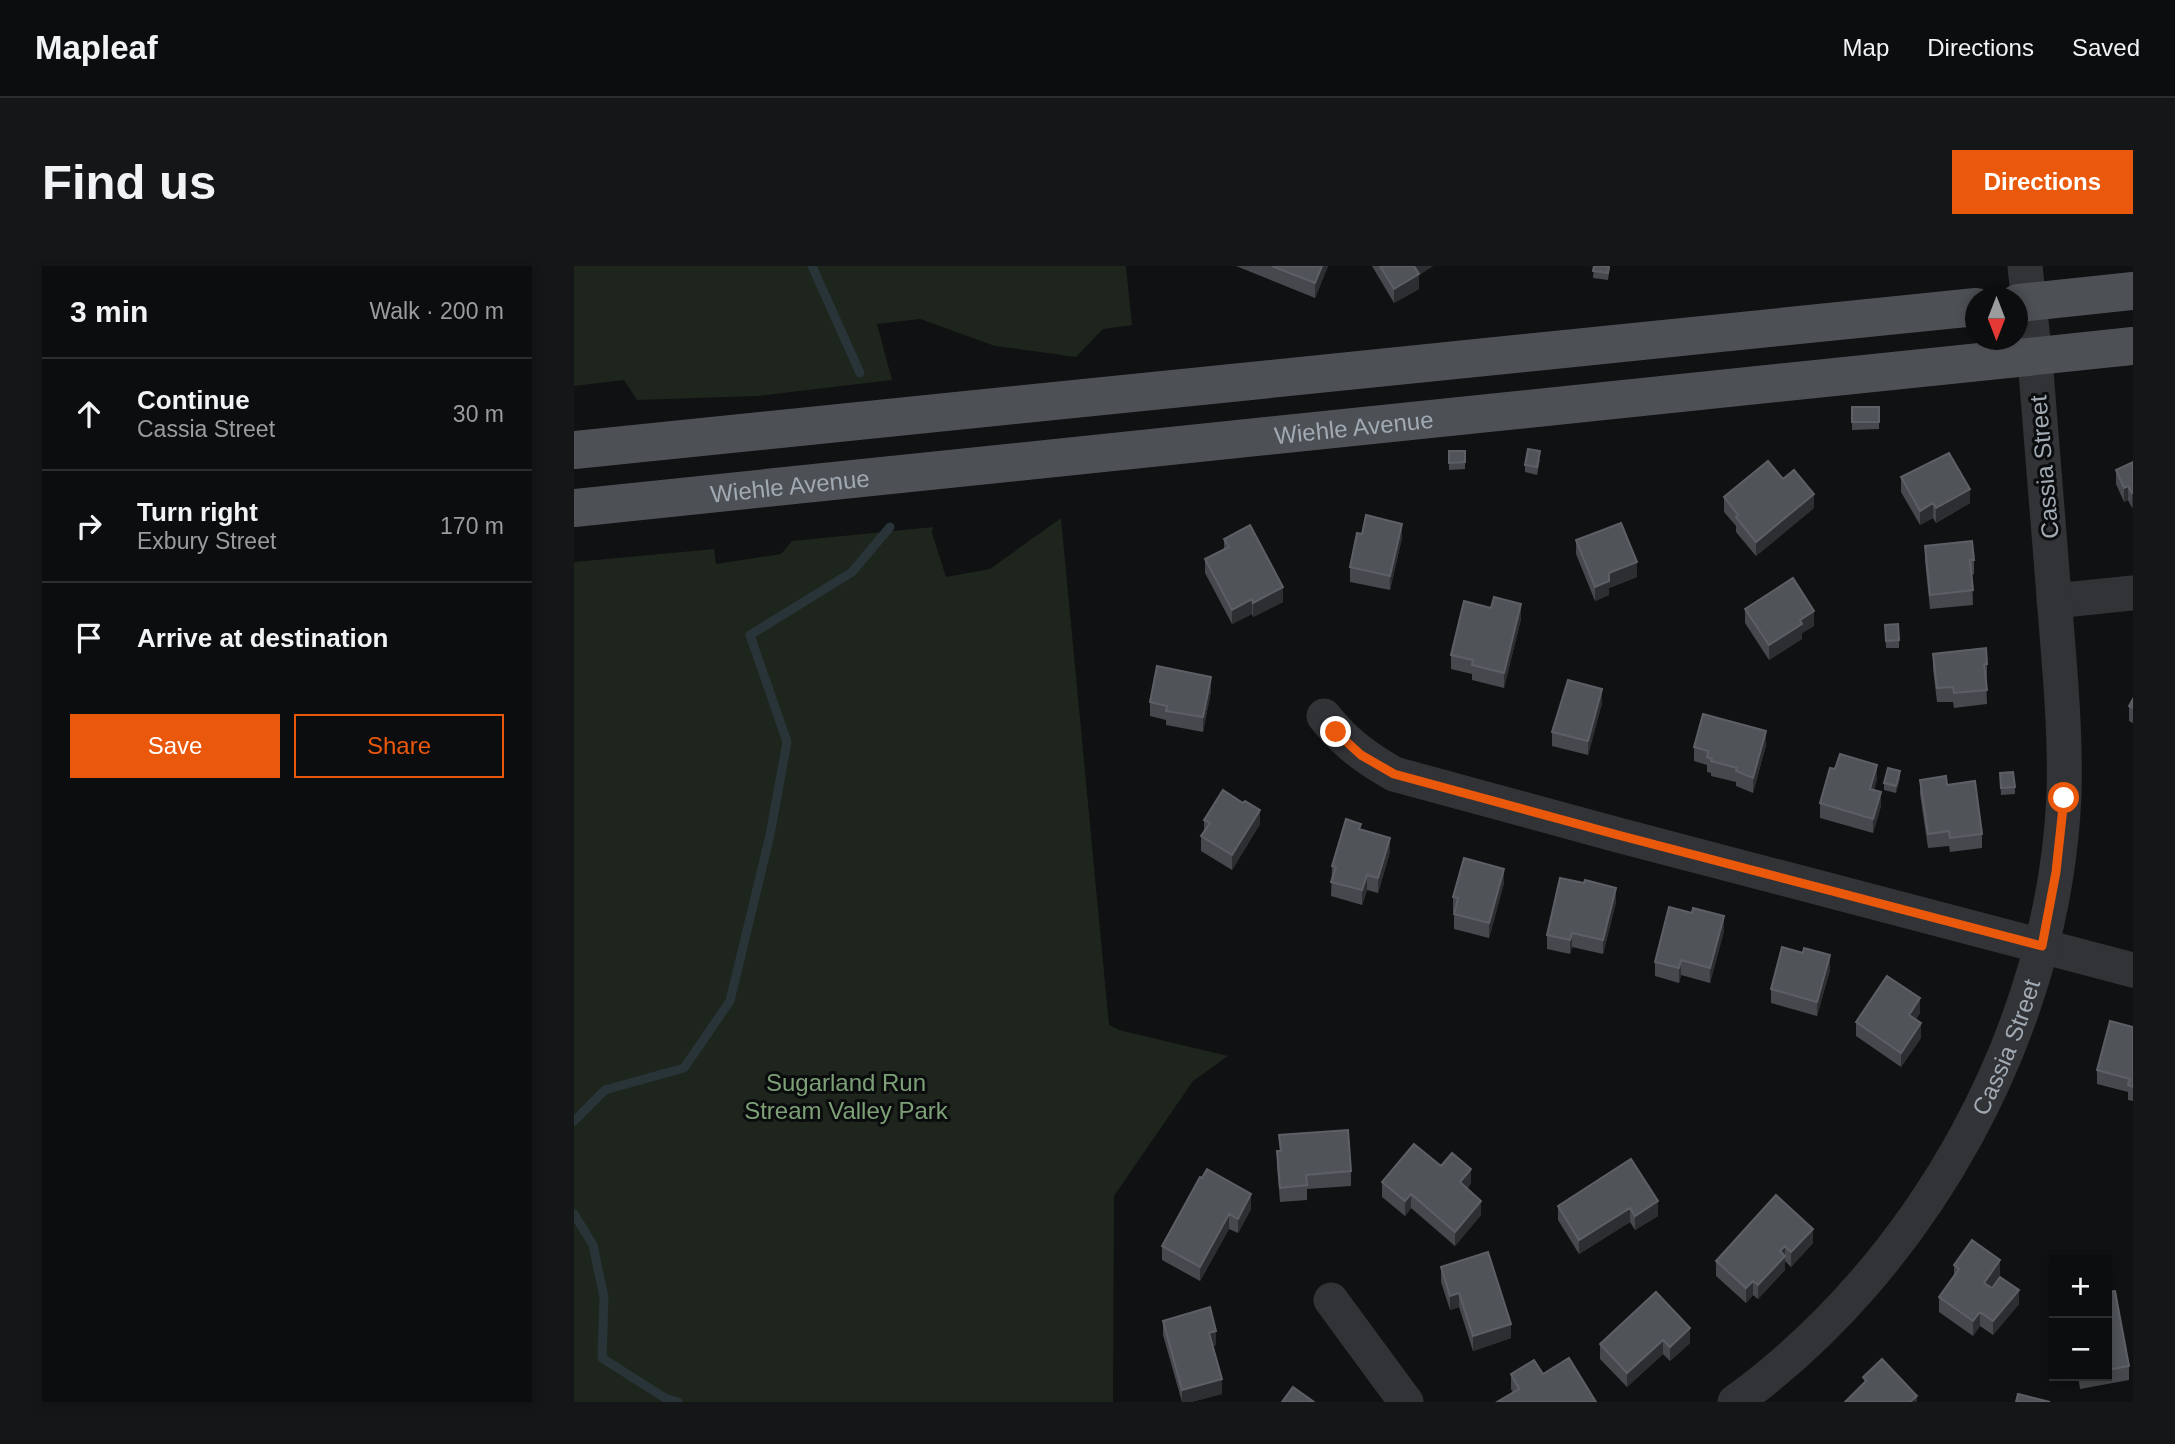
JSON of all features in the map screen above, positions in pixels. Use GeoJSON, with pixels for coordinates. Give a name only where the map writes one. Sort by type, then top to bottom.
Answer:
{"type":"FeatureCollection","features":[{"type":"Feature","properties":{"kind":"main road"},"geometry":{"type":"LineString","coordinates":[[2028,290],[2133,291]]}},
{"type":"Feature","properties":{"kind":"main road"},"geometry":{"type":"LineString","coordinates":[[574,450],[1965,308]]}},
{"type":"Feature","properties":{"kind":"main road","name":"Wiehle Avenue"},"geometry":{"type":"LineString","coordinates":[[574,508],[2133,346]]}},
{"type":"Feature","properties":{"kind":"street","name":"Cassia Street"},"geometry":{"type":"LineString","coordinates":[[1735,1402],[1804,1345],[1858,1288],[1909,1226],[1944,1174],[1988,1093],[2018,1023],[2042,946],[2056,872],[2064,798],[2065,723],[2035,358],[2028,315]]}},
{"type":"Feature","properties":{"kind":"street"},"geometry":{"type":"LineString","coordinates":[[2054,601],[2133,593]]}},
{"type":"Feature","properties":{"kind":"street"},"geometry":{"type":"LineString","coordinates":[[1324,716],[1336,732],[1361,755],[1394,774],[2133,970]]}},
{"type":"Feature","properties":{"kind":"street"},"geometry":{"type":"LineString","coordinates":[[1331,1300],[1406,1402]]}},
{"type":"Feature","properties":{"kind":"green space"},"geometry":{"type":"Polygon","coordinates":[[[574,266],[1126,266],[1132,325],[1103,329],[1076,357],[995,346],[920,319],[877,324],[892,380],[757,396],[637,400],[624,380],[574,386],[574,266]]]}},
{"type":"Feature","properties":{"kind":"green space","name":"Sugarland Run Stream Valley Park"},"geometry":{"type":"Polygon","coordinates":[[[1061,518],[1109,1025],[1119,1030],[1228,1056],[1193,1081],[1114,1196],[1113,1402],[574,1402],[574,562],[714,549],[716,564],[781,554],[792,541],[933,527],[932,533],[946,577],[990,569],[1061,518]]]}},
{"type":"Feature","properties":{"kind":"building"},"geometry":{"type":"Polygon","coordinates":[[[1272,266],[1322,266],[1315,283],[1272,266]]]}},
{"type":"Feature","properties":{"kind":"building"},"geometry":{"type":"Polygon","coordinates":[[[1380,266],[1414,266],[1419,274],[1394,289],[1380,266]]]}},
{"type":"Feature","properties":{"kind":"building"},"geometry":{"type":"Polygon","coordinates":[[[1594,266],[1609,266],[1608,273],[1593,271],[1594,266]]]}},
{"type":"Feature","properties":{"kind":"building"},"geometry":{"type":"Polygon","coordinates":[[[1852,407],[1879,407],[1879,422],[1852,422],[1852,407]]]}},
{"type":"Feature","properties":{"kind":"building"},"geometry":{"type":"Polygon","coordinates":[[[1528,449],[1540,451],[1537,467],[1525,465],[1528,449]]]}},
{"type":"Feature","properties":{"kind":"building"},"geometry":{"type":"Polygon","coordinates":[[[1449,451],[1465,451],[1465,462],[1449,463],[1449,451]]]}},
{"type":"Feature","properties":{"kind":"building"},"geometry":{"type":"Polygon","coordinates":[[[1949,453],[1970,489],[1936,508],[1933,503],[1920,511],[1901,477],[1949,453]]]}},
{"type":"Feature","properties":{"kind":"building"},"geometry":{"type":"Polygon","coordinates":[[[1768,461],[1783,479],[1794,470],[1814,494],[1756,542],[1724,497],[1768,461]]]}},
{"type":"Feature","properties":{"kind":"building"},"geometry":{"type":"Polygon","coordinates":[[[2133,462],[2132,493],[2128,486],[2124,488],[2116,470],[2133,462]]]}},
{"type":"Feature","properties":{"kind":"building"},"geometry":{"type":"Polygon","coordinates":[[[1366,515],[1402,524],[1390,576],[1350,567],[1357,533],[1362,534],[1366,515]]]}},
{"type":"Feature","properties":{"kind":"building"},"geometry":{"type":"Polygon","coordinates":[[[1621,523],[1637,562],[1609,573],[1609,581],[1595,587],[1576,540],[1621,523]]]}},
{"type":"Feature","properties":{"kind":"building"},"geometry":{"type":"Polygon","coordinates":[[[1250,525],[1283,587],[1253,603],[1252,599],[1232,610],[1205,559],[1229,547],[1224,539],[1250,525]]]}},
{"type":"Feature","properties":{"kind":"building"},"geometry":{"type":"Polygon","coordinates":[[[1972,541],[1974,560],[1970,560],[1973,590],[1930,595],[1925,546],[1972,541]]]}},
{"type":"Feature","properties":{"kind":"building"},"geometry":{"type":"Polygon","coordinates":[[[1793,578],[1814,611],[1800,620],[1802,624],[1769,645],[1745,609],[1793,578]]]}},
{"type":"Feature","properties":{"kind":"building"},"geometry":{"type":"Polygon","coordinates":[[[1494,597],[1521,604],[1504,673],[1472,665],[1473,660],[1451,655],[1464,601],[1491,608],[1494,597]]]}},
{"type":"Feature","properties":{"kind":"building"},"geometry":{"type":"Polygon","coordinates":[[[1898,624],[1899,640],[1886,641],[1885,625],[1898,624]]]}},
{"type":"Feature","properties":{"kind":"building"},"geometry":{"type":"Polygon","coordinates":[[[1986,648],[1987,664],[1984,664],[1987,690],[1954,693],[1953,687],[1937,688],[1933,654],[1986,648]]]}},
{"type":"Feature","properties":{"kind":"building"},"geometry":{"type":"Polygon","coordinates":[[[1157,666],[1211,677],[1203,717],[1166,711],[1167,706],[1150,702],[1157,666]]]}},
{"type":"Feature","properties":{"kind":"building"},"geometry":{"type":"Polygon","coordinates":[[[1568,680],[1602,689],[1588,741],[1552,732],[1568,680]]]}},
{"type":"Feature","properties":{"kind":"building"},"geometry":{"type":"Polygon","coordinates":[[[1703,714],[1766,731],[1753,778],[1736,771],[1737,768],[1711,761],[1712,759],[1707,757],[1708,751],[1694,747],[1703,714]]]}},
{"type":"Feature","properties":{"kind":"building"},"geometry":{"type":"Polygon","coordinates":[[[1840,754],[1877,765],[1870,789],[1881,792],[1873,819],[1820,803],[1830,768],[1835,769],[1840,754]]]}},
{"type":"Feature","properties":{"kind":"building"},"geometry":{"type":"Polygon","coordinates":[[[1888,768],[1900,771],[1896,786],[1884,783],[1888,768]]]}},
{"type":"Feature","properties":{"kind":"building"},"geometry":{"type":"Polygon","coordinates":[[[2013,772],[2015,787],[2001,788],[2000,773],[2013,772]]]}},
{"type":"Feature","properties":{"kind":"building"},"geometry":{"type":"Polygon","coordinates":[[[1946,776],[1947,785],[1975,781],[1982,834],[1950,838],[1949,831],[1928,834],[1920,780],[1946,776]]]}},
{"type":"Feature","properties":{"kind":"building"},"geometry":{"type":"Polygon","coordinates":[[[1223,790],[1260,810],[1232,855],[1201,836],[1210,823],[1204,820],[1223,790]]]}},
{"type":"Feature","properties":{"kind":"building"},"geometry":{"type":"Polygon","coordinates":[[[1346,819],[1361,824],[1359,829],[1390,838],[1378,878],[1367,875],[1362,890],[1331,882],[1336,867],[1332,866],[1346,819]]]}},
{"type":"Feature","properties":{"kind":"building"},"geometry":{"type":"Polygon","coordinates":[[[1464,858],[1504,869],[1489,923],[1454,914],[1458,898],[1453,897],[1464,858]]]}},
{"type":"Feature","properties":{"kind":"building"},"geometry":{"type":"Polygon","coordinates":[[[1560,878],[1584,883],[1585,880],[1616,888],[1603,940],[1572,933],[1570,940],[1547,935],[1560,878]]]}},
{"type":"Feature","properties":{"kind":"building"},"geometry":{"type":"Polygon","coordinates":[[[1669,907],[1692,913],[1693,908],[1724,916],[1710,968],[1681,960],[1679,968],[1655,962],[1669,907]]]}},
{"type":"Feature","properties":{"kind":"building"},"geometry":{"type":"Polygon","coordinates":[[[1782,947],[1803,953],[1804,948],[1830,955],[1817,1002],[1771,989],[1782,947]]]}},
{"type":"Feature","properties":{"kind":"building"},"geometry":{"type":"Polygon","coordinates":[[[1887,976],[1920,998],[1909,1015],[1921,1023],[1901,1053],[1856,1022],[1887,976]]]}},
{"type":"Feature","properties":{"kind":"building"},"geometry":{"type":"Polygon","coordinates":[[[2110,1021],[2133,1027],[2133,1087],[2128,1085],[2130,1079],[2097,1070],[2110,1021]]]}},
{"type":"Feature","properties":{"kind":"building"},"geometry":{"type":"Polygon","coordinates":[[[1348,1130],[1351,1171],[1306,1175],[1307,1185],[1280,1188],[1277,1151],[1281,1151],[1279,1135],[1348,1130]]]}},
{"type":"Feature","properties":{"kind":"building"},"geometry":{"type":"Polygon","coordinates":[[[1414,1144],[1441,1166],[1452,1153],[1471,1169],[1460,1182],[1481,1201],[1455,1232],[1411,1194],[1405,1201],[1382,1182],[1414,1144]]]}},
{"type":"Feature","properties":{"kind":"building"},"geometry":{"type":"Polygon","coordinates":[[[1631,1159],[1658,1201],[1635,1216],[1630,1208],[1579,1240],[1558,1206],[1631,1159]]]}},
{"type":"Feature","properties":{"kind":"building"},"geometry":{"type":"Polygon","coordinates":[[[1207,1169],[1251,1194],[1238,1219],[1229,1214],[1200,1267],[1162,1246],[1207,1169]]]}},
{"type":"Feature","properties":{"kind":"building"},"geometry":{"type":"Polygon","coordinates":[[[1776,1195],[1813,1229],[1791,1252],[1785,1246],[1780,1251],[1785,1256],[1758,1285],[1753,1281],[1746,1288],[1716,1261],[1776,1195]]]}},
{"type":"Feature","properties":{"kind":"building"},"geometry":{"type":"Polygon","coordinates":[[[1972,1240],[2000,1260],[1984,1283],[1992,1288],[2000,1277],[2019,1290],[1993,1321],[1980,1312],[1973,1321],[1939,1297],[1959,1269],[1954,1265],[1972,1240]]]}},
{"type":"Feature","properties":{"kind":"building"},"geometry":{"type":"Polygon","coordinates":[[[1488,1252],[1511,1324],[1473,1336],[1459,1293],[1450,1296],[1441,1267],[1488,1252]]]}},
{"type":"Feature","properties":{"kind":"building"},"geometry":{"type":"Polygon","coordinates":[[[2112,1291],[2115,1291],[2129,1366],[2112,1369],[2112,1318],[2112,1291]]]}},
{"type":"Feature","properties":{"kind":"building"},"geometry":{"type":"Polygon","coordinates":[[[1656,1292],[1690,1328],[1670,1347],[1663,1340],[1627,1373],[1600,1344],[1656,1292]]]}},
{"type":"Feature","properties":{"kind":"building"},"geometry":{"type":"Polygon","coordinates":[[[1210,1307],[1216,1331],[1209,1333],[1222,1379],[1182,1390],[1163,1321],[1210,1307]]]}},
{"type":"Feature","properties":{"kind":"building"},"geometry":{"type":"Polygon","coordinates":[[[1569,1358],[1596,1402],[1497,1402],[1519,1389],[1511,1374],[1534,1360],[1543,1374],[1569,1358]]]}},
{"type":"Feature","properties":{"kind":"building"},"geometry":{"type":"Polygon","coordinates":[[[1882,1359],[1917,1396],[1910,1402],[1845,1402],[1866,1381],[1863,1377],[1882,1359]]]}},
{"type":"Feature","properties":{"kind":"building"},"geometry":{"type":"Polygon","coordinates":[[[1293,1387],[1314,1402],[1282,1402],[1293,1387]]]}},
{"type":"Feature","properties":{"kind":"building"},"geometry":{"type":"Polygon","coordinates":[[[2018,1394],[2050,1402],[2016,1402],[2018,1394]]]}},
{"type":"Feature","properties":{"kind":"waterway"},"geometry":{"type":"LineString","coordinates":[[812,266],[860,373]]}},
{"type":"Feature","properties":{"kind":"waterway"},"geometry":{"type":"LineString","coordinates":[[574,1121],[605,1090],[684,1068],[730,1001],[770,835],[787,742],[750,635],[852,572],[890,527]]}},
{"type":"Feature","properties":{"kind":"waterway"},"geometry":{"type":"LineString","coordinates":[[574,1214],[593,1245],[604,1297],[602,1358],[665,1398],[678,1402]]}},
{"type":"Feature","properties":{"kind":"route"},"geometry":{"type":"LineString","coordinates":[[1336,732],[1361,755],[1394,774],[2042,946],[2056,872],[2064,798]]}}]}
